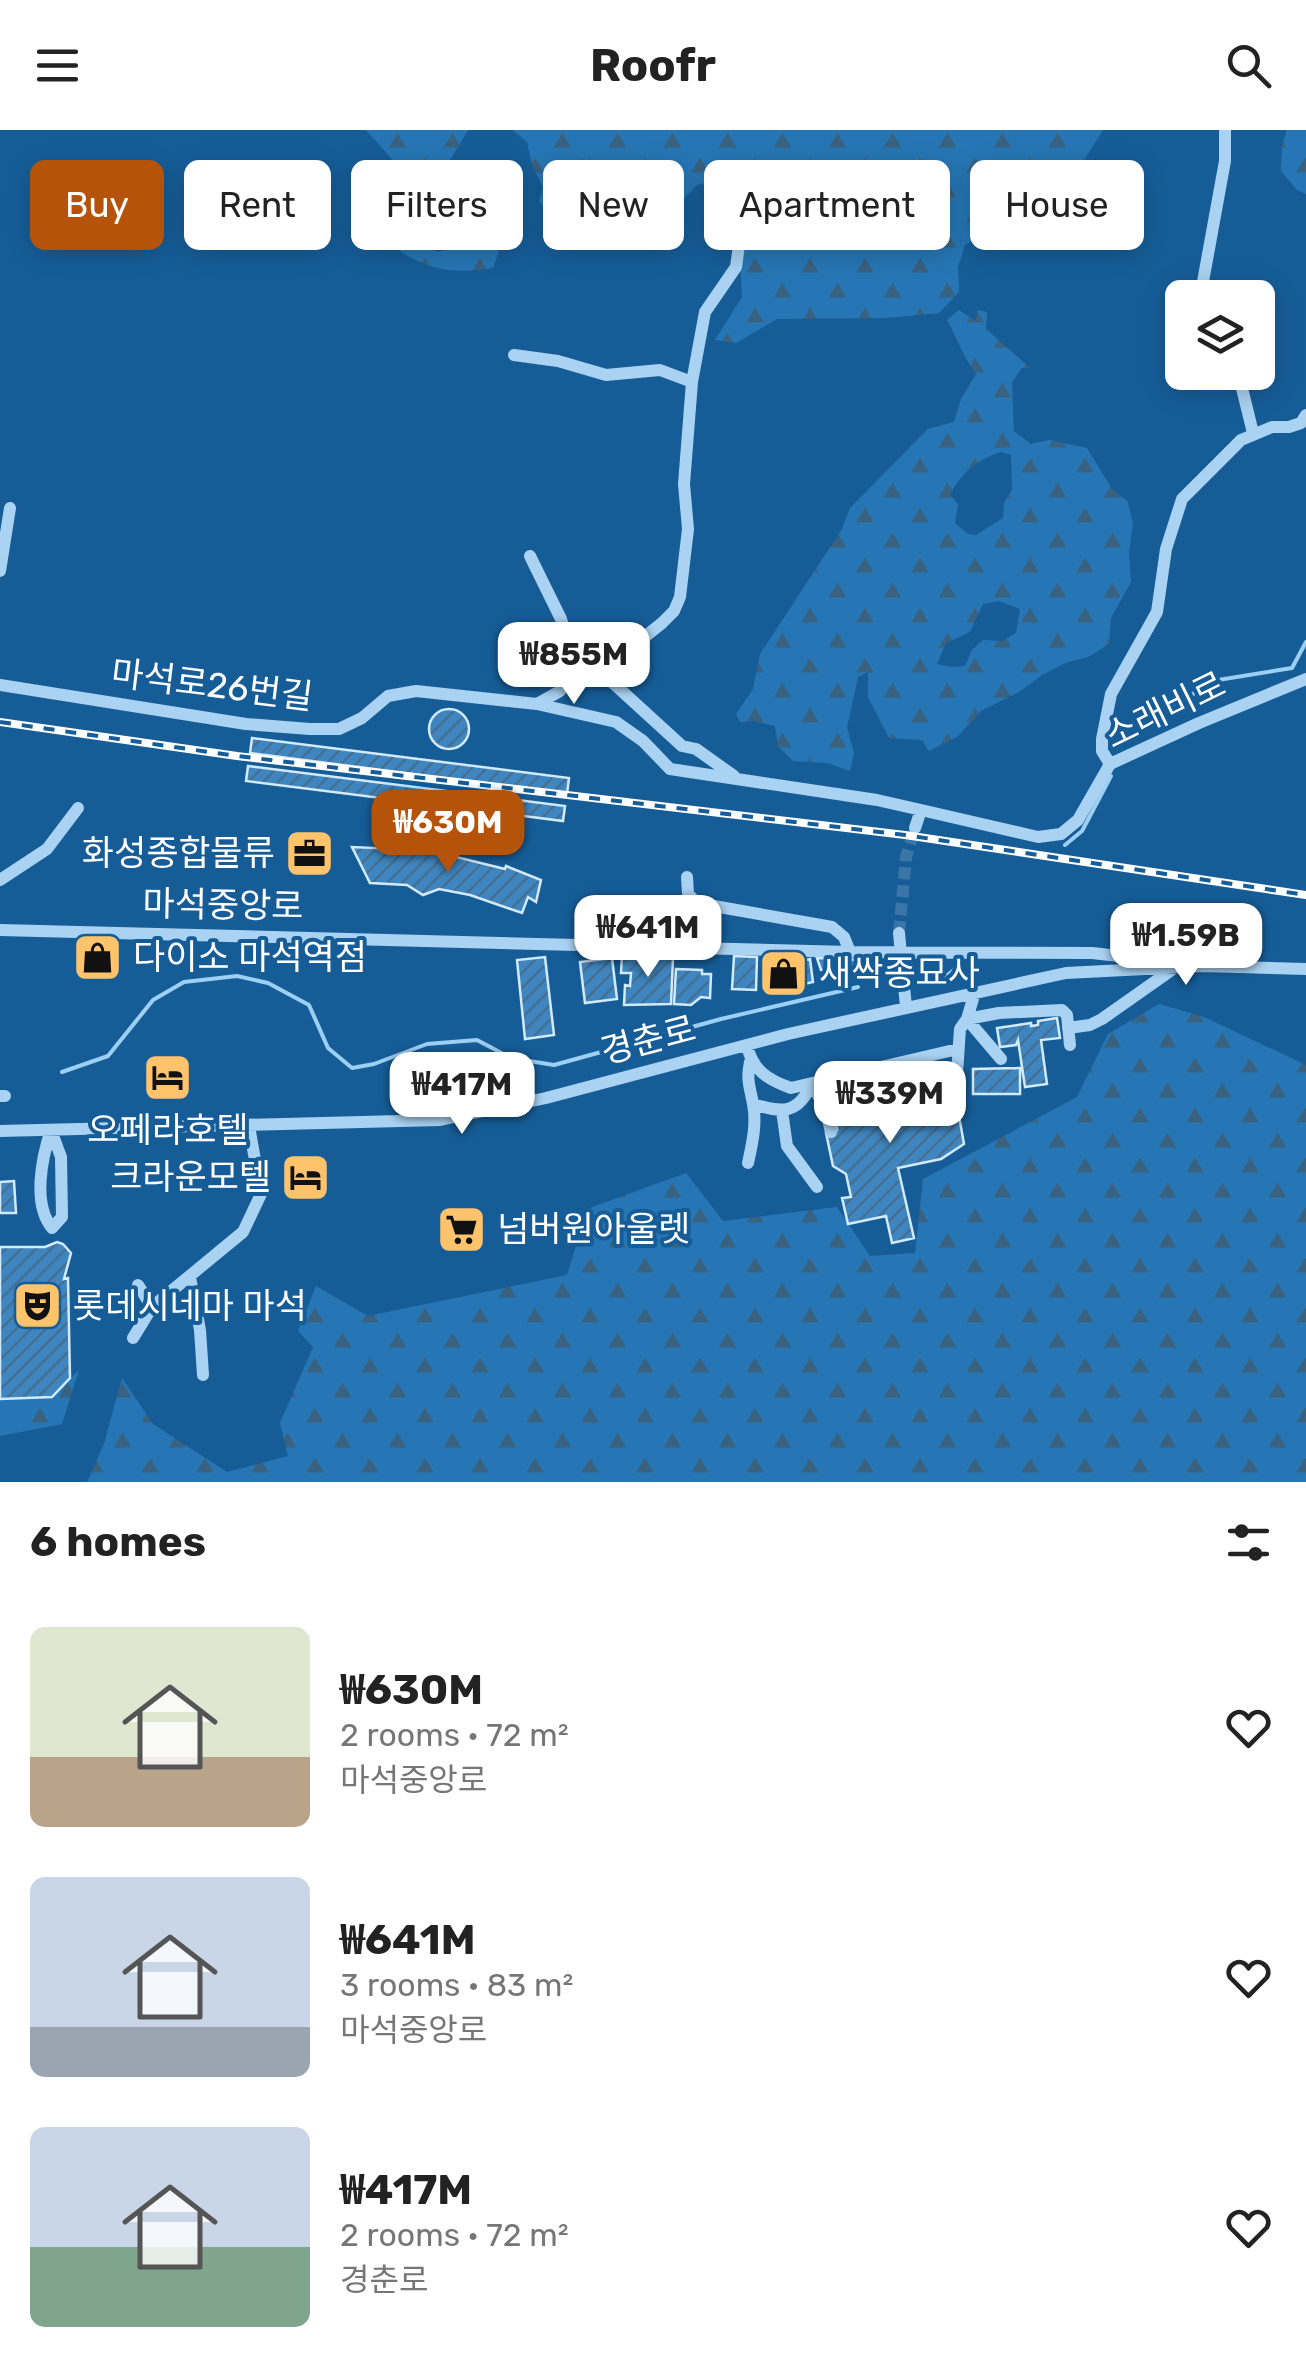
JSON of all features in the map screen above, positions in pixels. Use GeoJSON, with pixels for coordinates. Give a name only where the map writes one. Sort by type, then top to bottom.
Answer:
{"type":"FeatureCollection","features":[{"type":"Feature","properties":{"kind":"street"},"geometry":{"type":"LineString","coordinates":[[1203,280],[1225,161],[1224,130]]}},
{"type":"Feature","properties":{"kind":"street"},"geometry":{"type":"LineString","coordinates":[[601,672],[662,623],[680,597],[688,529],[684,484],[692,382],[705,312],[736,266],[738,250]]}},
{"type":"Feature","properties":{"kind":"street"},"geometry":{"type":"LineString","coordinates":[[514,355],[606,374],[660,370],[692,382]]}},
{"type":"Feature","properties":{"kind":"street"},"geometry":{"type":"LineString","coordinates":[[1242,390],[1253,433]]}},
{"type":"Feature","properties":{"kind":"street"},"geometry":{"type":"LineString","coordinates":[[1110,764],[1102,751],[1102,739],[1111,694],[1157,612],[1166,549],[1182,499],[1241,440],[1272,427],[1300,423],[1306,415]]}},
{"type":"Feature","properties":{"kind":"street"},"geometry":{"type":"LineString","coordinates":[[0,571],[10,508]]}},
{"type":"Feature","properties":{"kind":"street"},"geometry":{"type":"LineString","coordinates":[[530,556],[560,619],[577,669]]}},
{"type":"Feature","properties":{"kind":"street"},"geometry":{"type":"LineString","coordinates":[[577,669],[601,672],[682,746],[696,749],[736,778]]}},
{"type":"Feature","properties":{"kind":"street"},"geometry":{"type":"LineString","coordinates":[[537,704],[560,691],[577,669]]}},
{"type":"Feature","properties":{"kind":"street","name":"소래비로"},"geometry":{"type":"LineString","coordinates":[[921,810],[1038,836],[1061,834],[1078,820],[1110,764],[1199,722],[1306,679]]}},
{"type":"Feature","properties":{"kind":"street","name":"마석로26번길"},"geometry":{"type":"LineString","coordinates":[[0,685],[246,724],[310,729],[339,730],[362,718],[388,696],[416,692],[537,704],[616,722],[643,741],[670,769],[921,810]]}},
{"type":"Feature","properties":{"kind":"street"},"geometry":{"type":"LineString","coordinates":[[0,880],[46,849],[78,808]]}},
{"type":"Feature","properties":{"kind":"street"},"geometry":{"type":"LineString","coordinates":[[915,828],[921,810]]}},
{"type":"Feature","properties":{"kind":"street"},"geometry":{"type":"LineString","coordinates":[[687,877],[688,894],[697,902],[832,927],[844,938],[850,952]]}},
{"type":"Feature","properties":{"kind":"street","name":"마석중앙로"},"geometry":{"type":"LineString","coordinates":[[0,930],[850,952],[1045,952],[1128,955],[1203,966]]}},
{"type":"Feature","properties":{"kind":"street"},"geometry":{"type":"LineString","coordinates":[[898,934],[906,1007]]}},
{"type":"Feature","properties":{"kind":"street"},"geometry":{"type":"LineString","coordinates":[[1045,952],[1066,974]]}},
{"type":"Feature","properties":{"kind":"street","name":"경춘로"},"geometry":{"type":"LineString","coordinates":[[0,1131],[440,1120],[546,1098],[906,1007],[1066,974],[1203,966],[1306,969]]}},
{"type":"Feature","properties":{"kind":"street"},"geometry":{"type":"LineString","coordinates":[[1068,1028],[1102,1019],[1175,967]]}},
{"type":"Feature","properties":{"kind":"street"},"geometry":{"type":"LineString","coordinates":[[954,1117],[960,1029],[975,992]]}},
{"type":"Feature","properties":{"kind":"street"},"geometry":{"type":"LineString","coordinates":[[967,1016],[1058,1010],[1066,1013],[1070,1046]]}},
{"type":"Feature","properties":{"kind":"street"},"geometry":{"type":"LineString","coordinates":[[967,1016],[1001,1059]]}},
{"type":"Feature","properties":{"kind":"street"},"geometry":{"type":"LineString","coordinates":[[746,1045],[750,1062],[746,1082],[754,1104],[748,1163]]}},
{"type":"Feature","properties":{"kind":"street"},"geometry":{"type":"LineString","coordinates":[[750,1062],[787,1087],[958,1049]]}},
{"type":"Feature","properties":{"kind":"street"},"geometry":{"type":"LineString","coordinates":[[754,1104],[782,1111],[803,1100],[812,1084]]}},
{"type":"Feature","properties":{"kind":"street"},"geometry":{"type":"LineString","coordinates":[[812,1084],[826,1111],[831,1132]]}},
{"type":"Feature","properties":{"kind":"street"},"geometry":{"type":"LineString","coordinates":[[782,1111],[787,1146],[817,1187]]}},
{"type":"Feature","properties":{"kind":"street"},"geometry":{"type":"LineString","coordinates":[[133,1338],[152,1306],[243,1232],[261,1194],[249,1126]]}},
{"type":"Feature","properties":{"kind":"street"},"geometry":{"type":"LineString","coordinates":[[51,1130],[62,1157],[62,1218],[52,1228],[43,1217],[42,1177],[42,1158],[51,1130]]}},
{"type":"Feature","properties":{"kind":"street"},"geometry":{"type":"LineString","coordinates":[[190,1277],[200,1330],[203,1376]]}},
{"type":"Feature","properties":{"kind":"street"},"geometry":{"type":"LineString","coordinates":[[138,1285],[152,1306]]}},
{"type":"Feature","properties":{"kind":"green space"},"geometry":{"type":"Polygon","coordinates":[[[366,130],[468,130],[450,160],[393,160],[366,130]]]}},
{"type":"Feature","properties":{"kind":"green space"},"geometry":{"type":"Polygon","coordinates":[[[513,130],[1103,130],[1084,160],[970,160],[970,242],[965,245],[958,267],[959,292],[939,313],[887,318],[777,319],[736,343],[715,340],[742,297],[741,250],[950,250],[950,160],[704,160],[704,183],[684,199],[684,160],[543,160],[543,188],[527,142],[513,130]]]}},
{"type":"Feature","properties":{"kind":"green space"},"geometry":{"type":"Polygon","coordinates":[[[1287,130],[1306,130],[1306,194],[1297,190],[1281,171],[1287,130]]]}},
{"type":"Feature","properties":{"kind":"green space"},"geometry":{"type":"Polygon","coordinates":[[[398,250],[499,250],[493,268],[466,271],[419,262],[398,250]]]}},
{"type":"Feature","properties":{"kind":"green space"},"geometry":{"type":"Polygon","coordinates":[[[959,310],[975,321],[978,310],[987,312],[986,329],[1030,368],[1022,368],[1012,382],[1014,431],[1031,444],[1049,440],[1087,448],[1112,489],[1128,502],[1133,524],[1129,552],[1131,582],[1111,618],[1109,644],[1042,675],[981,711],[957,737],[929,751],[922,740],[889,738],[868,697],[868,672],[858,677],[847,727],[854,753],[850,771],[827,763],[793,761],[778,746],[775,726],[740,722],[736,714],[753,689],[760,654],[842,529],[850,508],[928,429],[954,422],[961,399],[976,374],[947,320],[959,310]],[[1001,452],[971,468],[950,495],[958,504],[955,523],[968,534],[976,535],[1003,518],[1004,503],[1012,490],[1011,455],[1001,452]],[[999,601],[983,604],[970,632],[946,643],[937,664],[965,666],[972,650],[983,640],[1003,641],[1016,633],[1020,609],[999,601]]]}},
{"type":"Feature","properties":{"kind":"green space"},"geometry":{"type":"Polygon","coordinates":[[[1159,1004],[1204,1017],[1306,1065],[1306,1482],[87,1482],[104,1444],[122,1378],[153,1424],[227,1472],[288,1456],[280,1423],[313,1347],[298,1331],[316,1286],[368,1316],[567,1275],[587,1209],[686,1173],[723,1221],[837,1207],[870,1256],[915,1253],[923,1179],[1077,1097],[1108,1034],[1159,1004]]]}},
{"type":"Feature","properties":{"kind":"green space"},"geometry":{"type":"Polygon","coordinates":[[[79,1370],[62,1424],[0,1436],[0,1399],[52,1397],[79,1370]]]}},
{"type":"Feature","properties":{"kind":"building"},"geometry":{"type":"Polygon","coordinates":[[[449,709],[463,715],[469,729],[463,743],[449,749],[435,743],[429,729],[435,715],[449,709]]]}},
{"type":"Feature","properties":{"kind":"building"},"geometry":{"type":"Polygon","coordinates":[[[252,738],[569,778],[567,794],[250,753],[252,738]]]}},
{"type":"Feature","properties":{"kind":"building"},"geometry":{"type":"Polygon","coordinates":[[[248,766],[565,806],[563,821],[246,781],[248,766]]]}},
{"type":"Feature","properties":{"kind":"building"},"geometry":{"type":"Polygon","coordinates":[[[421,844],[436,846],[436,852],[505,869],[506,866],[541,880],[536,902],[528,897],[522,913],[470,895],[439,889],[423,895],[407,885],[370,883],[352,847],[420,850],[421,844]]]}},
{"type":"Feature","properties":{"kind":"building"},"geometry":{"type":"Polygon","coordinates":[[[622,956],[673,958],[671,1004],[624,1005],[625,985],[630,986],[631,973],[621,973],[622,956]]]}},
{"type":"Feature","properties":{"kind":"building"},"geometry":{"type":"Polygon","coordinates":[[[734,956],[757,957],[756,990],[732,989],[734,956]]]}},
{"type":"Feature","properties":{"kind":"building"},"geometry":{"type":"Polygon","coordinates":[[[545,957],[554,1035],[525,1039],[517,960],[545,957]]]}},
{"type":"Feature","properties":{"kind":"building"},"geometry":{"type":"Polygon","coordinates":[[[612,958],[617,999],[585,1003],[580,962],[612,958]]]}},
{"type":"Feature","properties":{"kind":"building"},"geometry":{"type":"Polygon","coordinates":[[[817,958],[861,960],[861,970],[821,970],[817,958]]]}},
{"type":"Feature","properties":{"kind":"building"},"geometry":{"type":"Polygon","coordinates":[[[810,959],[813,982],[795,986],[794,981],[785,982],[787,988],[775,991],[774,984],[770,985],[766,969],[810,959]]]}},
{"type":"Feature","properties":{"kind":"building"},"geometry":{"type":"Polygon","coordinates":[[[676,969],[711,974],[710,998],[701,997],[691,1005],[674,1004],[676,969]]]}},
{"type":"Feature","properties":{"kind":"building"},"geometry":{"type":"Polygon","coordinates":[[[1057,1018],[1060,1038],[1041,1040],[1047,1084],[1025,1087],[1018,1040],[1016,1045],[1000,1047],[997,1028],[1038,1025],[1038,1021],[1057,1018]]]}},
{"type":"Feature","properties":{"kind":"building","name":"오페라호텔"},"geometry":{"type":"Polygon","coordinates":[[[188,1065],[189,1087],[149,1091],[147,1069],[188,1065]]]}},
{"type":"Feature","properties":{"kind":"building"},"geometry":{"type":"Polygon","coordinates":[[[1020,1068],[1020,1094],[973,1094],[973,1069],[1020,1068]]]}},
{"type":"Feature","properties":{"kind":"building"},"geometry":{"type":"Polygon","coordinates":[[[947,1070],[952,1081],[942,1083],[949,1118],[959,1116],[964,1144],[941,1159],[898,1168],[914,1238],[892,1243],[886,1216],[848,1224],[842,1198],[851,1197],[846,1174],[833,1166],[826,1133],[837,1130],[832,1093],[842,1091],[844,1096],[942,1075],[941,1071],[947,1070]]]}},
{"type":"Feature","properties":{"kind":"building"},"geometry":{"type":"Polygon","coordinates":[[[14,1181],[16,1213],[0,1213],[0,1182],[14,1181]]]}},
{"type":"Feature","properties":{"kind":"building"},"geometry":{"type":"Polygon","coordinates":[[[57,1242],[71,1253],[64,1279],[68,1278],[70,1378],[52,1397],[0,1399],[0,1247],[45,1247],[57,1242]]]}},
{"type":"Feature","properties":{"kind":"waterway"},"geometry":{"type":"LineString","coordinates":[[1121,743],[1212,681],[1292,668],[1306,642]]}},
{"type":"Feature","properties":{"kind":"waterway"},"geometry":{"type":"LineString","coordinates":[[1065,845],[1082,831],[1111,776]]}},
{"type":"Feature","properties":{"kind":"waterway"},"geometry":{"type":"LineString","coordinates":[[945,977],[960,965]]}},
{"type":"Feature","properties":{"kind":"waterway"},"geometry":{"type":"LineString","coordinates":[[62,1072],[108,1056],[153,1000],[184,982],[237,976],[268,983],[309,1005],[328,1048],[352,1068],[427,1044],[477,1040],[511,1058],[554,1065],[721,1019],[858,987]]}},
{"type":"Feature","properties":{"kind":"tunnel"},"geometry":{"type":"LineString","coordinates":[[899,933],[906,857],[915,828]]}},
{"type":"Feature","properties":{"kind":"railway"},"geometry":{"type":"LineString","coordinates":[[0,722],[237,756],[905,835],[1306,895]]}},
{"type":"Feature","properties":{"kind":"place","name":"화성종합물류"},"geometry":{"type":"Point","coordinates":[310,853]}},
{"type":"Feature","properties":{"kind":"place","name":"다이소 마석역점"},"geometry":{"type":"Point","coordinates":[98,957]}},
{"type":"Feature","properties":{"kind":"place","name":"새싹종묘사"},"geometry":{"type":"Point","coordinates":[784,973]}},
{"type":"Feature","properties":{"kind":"place","name":"오페라호텔"},"geometry":{"type":"Point","coordinates":[168,1078]}},
{"type":"Feature","properties":{"kind":"place","name":"크라운모텔"},"geometry":{"type":"Point","coordinates":[306,1177]}},
{"type":"Feature","properties":{"kind":"place","name":"넘버원아울렛"},"geometry":{"type":"Point","coordinates":[462,1229]}},
{"type":"Feature","properties":{"kind":"place","name":"롯데시네마 마석"},"geometry":{"type":"Point","coordinates":[38,1306]}}]}
